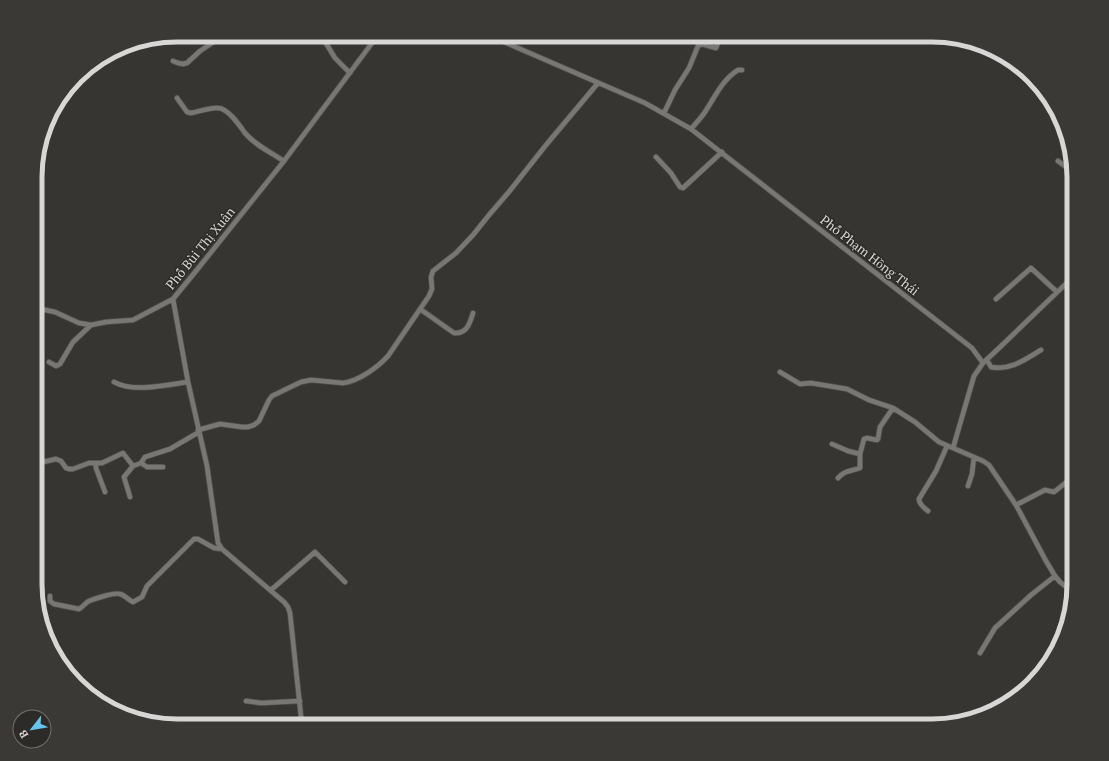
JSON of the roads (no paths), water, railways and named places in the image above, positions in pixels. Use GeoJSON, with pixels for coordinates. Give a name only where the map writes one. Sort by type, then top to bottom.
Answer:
{"type":"FeatureCollection","features":[{"type":"Feature","properties":{"kind":"street"},"geometry":{"type":"LineString","coordinates":[[173,61],[183,64],[187,63],[200,51],[214,42]]}},
{"type":"Feature","properties":{"kind":"street"},"geometry":{"type":"LineString","coordinates":[[325,42],[335,58],[350,73]]}},
{"type":"Feature","properties":{"kind":"street","name":"Phố Bùi Thị Xuân"},"geometry":{"type":"LineString","coordinates":[[222,549],[217,540],[207,466],[198,431],[172,298],[196,271],[284,160],[373,42]]}},
{"type":"Feature","properties":{"kind":"street","name":"Phố Phạm Hồng Thái"},"geometry":{"type":"LineString","coordinates":[[504,42],[645,103],[692,129],[972,348],[985,361]]}},
{"type":"Feature","properties":{"kind":"street"},"geometry":{"type":"LineString","coordinates":[[664,113],[675,90],[689,68],[698,46],[702,44],[716,48],[718,42]]}},
{"type":"Feature","properties":{"kind":"street"},"geometry":{"type":"LineString","coordinates":[[692,129],[730,75],[738,70],[742,70]]}},
{"type":"Feature","properties":{"kind":"street"},"geometry":{"type":"LineString","coordinates":[[130,498],[124,477],[133,466],[141,463],[147,456],[170,449],[198,431],[220,424],[248,427],[254,425],[259,420],[272,396],[301,382],[311,380],[343,383],[349,382],[360,377],[379,364],[388,356],[431,293],[431,277],[433,271],[456,253],[473,235],[598,83]]}},
{"type":"Feature","properties":{"kind":"street"},"geometry":{"type":"LineString","coordinates":[[177,98],[190,114],[216,108],[223,109],[239,124],[245,133],[265,150],[284,160]]}},
{"type":"Feature","properties":{"kind":"street"},"geometry":{"type":"LineString","coordinates":[[656,157],[680,187],[683,188],[722,152]]}},
{"type":"Feature","properties":{"kind":"street"},"geometry":{"type":"LineString","coordinates":[[1058,161],[1067,168]]}},
{"type":"Feature","properties":{"kind":"street"},"geometry":{"type":"LineString","coordinates":[[996,299],[1031,268],[1057,292]]}},
{"type":"Feature","properties":{"kind":"street"},"geometry":{"type":"LineString","coordinates":[[953,448],[974,376],[985,361],[1067,283]]}},
{"type":"Feature","properties":{"kind":"street"},"geometry":{"type":"LineString","coordinates":[[42,309],[60,313],[79,323],[91,325],[106,322],[133,320],[172,298]]}},
{"type":"Feature","properties":{"kind":"street"},"geometry":{"type":"LineString","coordinates":[[420,309],[457,334],[469,326],[473,313]]}},
{"type":"Feature","properties":{"kind":"street"},"geometry":{"type":"LineString","coordinates":[[48,362],[56,366],[60,364],[73,342],[91,325]]}},
{"type":"Feature","properties":{"kind":"street"},"geometry":{"type":"LineString","coordinates":[[985,361],[991,367],[1008,367],[1041,350]]}},
{"type":"Feature","properties":{"kind":"street"},"geometry":{"type":"LineString","coordinates":[[780,372],[800,384],[811,383],[847,389],[874,402],[893,408],[915,422],[939,442],[986,462],[1016,505],[1055,576],[1067,588]]}},
{"type":"Feature","properties":{"kind":"street"},"geometry":{"type":"LineString","coordinates":[[114,382],[120,386],[142,388],[188,382]]}},
{"type":"Feature","properties":{"kind":"street"},"geometry":{"type":"LineString","coordinates":[[838,478],[847,471],[860,468],[860,454],[865,438],[878,439],[880,427],[893,408]]}},
{"type":"Feature","properties":{"kind":"street"},"geometry":{"type":"LineString","coordinates":[[832,444],[848,451],[860,454]]}},
{"type":"Feature","properties":{"kind":"street"},"geometry":{"type":"LineString","coordinates":[[928,511],[920,503],[919,499],[936,471],[947,446]]}},
{"type":"Feature","properties":{"kind":"street"},"geometry":{"type":"LineString","coordinates":[[42,463],[56,459],[69,470],[89,463],[102,463],[123,453],[133,466]]}},
{"type":"Feature","properties":{"kind":"street"},"geometry":{"type":"LineString","coordinates":[[968,486],[972,474],[974,458]]}},
{"type":"Feature","properties":{"kind":"street"},"geometry":{"type":"LineString","coordinates":[[96,463],[96,468],[105,492]]}},
{"type":"Feature","properties":{"kind":"street"},"geometry":{"type":"LineString","coordinates":[[141,463],[147,467],[163,467]]}},
{"type":"Feature","properties":{"kind":"street"},"geometry":{"type":"LineString","coordinates":[[1016,505],[1045,490],[1054,492],[1067,482]]}},
{"type":"Feature","properties":{"kind":"street"},"geometry":{"type":"LineString","coordinates":[[50,596],[50,601],[54,604],[79,609],[82,608],[88,601],[116,593],[121,594],[130,602],[136,602],[142,597],[148,586],[194,539],[198,539],[214,548],[222,549],[288,607],[290,613],[301,719]]}},
{"type":"Feature","properties":{"kind":"street"},"geometry":{"type":"LineString","coordinates":[[269,589],[315,552],[345,582]]}},
{"type":"Feature","properties":{"kind":"street"},"geometry":{"type":"LineString","coordinates":[[980,653],[995,628],[1031,595],[1055,576]]}},
{"type":"Feature","properties":{"kind":"street"},"geometry":{"type":"LineString","coordinates":[[246,701],[261,704],[300,702]]}}]}
